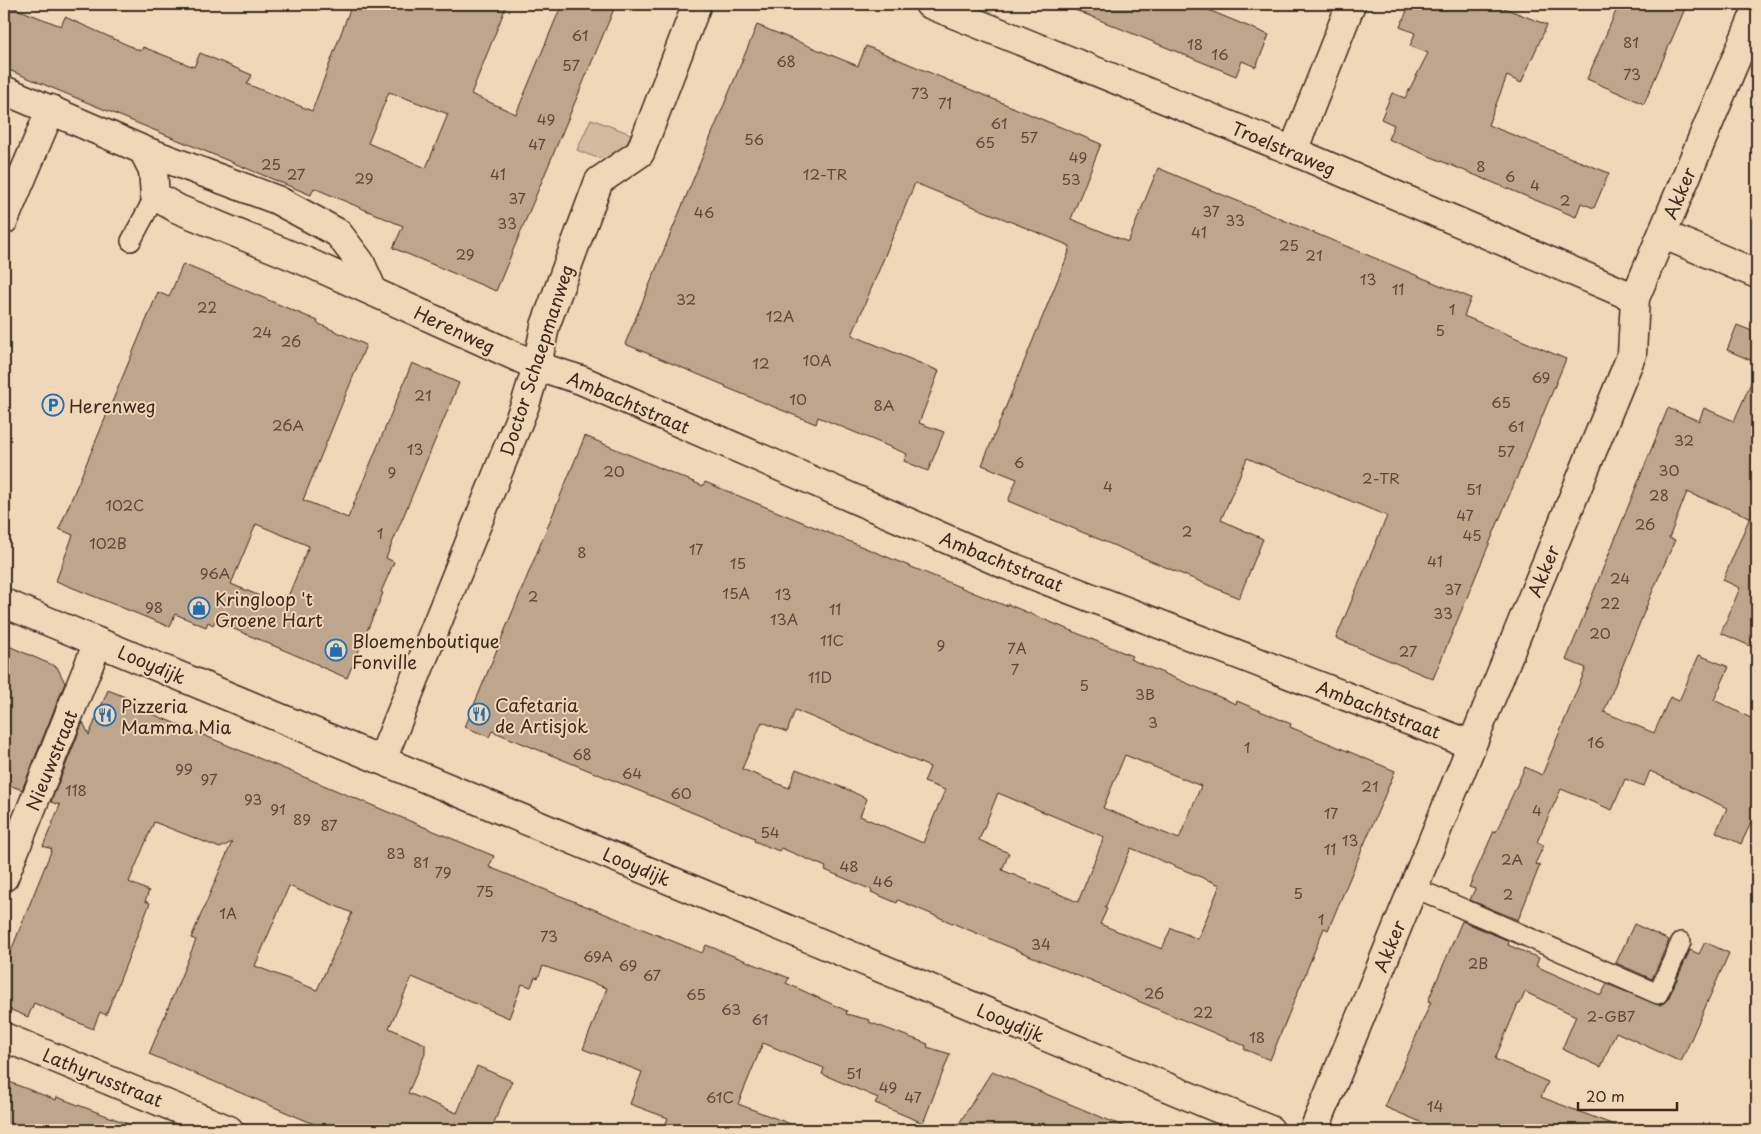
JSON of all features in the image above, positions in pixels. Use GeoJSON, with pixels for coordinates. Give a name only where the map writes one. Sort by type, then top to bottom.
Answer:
{"type":"FeatureCollection","features":[{"type":"Feature","properties":{"kind":"street","name":"Doctor Schaepmanweg"},"geometry":{"type":"LineString","coordinates":[[382,760],[525,405],[545,326],[599,181],[640,153],[697,4]]}},
{"type":"Feature","properties":{"kind":"street","name":"Troelstraweg"},"geometry":{"type":"LineString","coordinates":[[929,4],[1293,151],[1635,298]]}},
{"type":"Feature","properties":{"kind":"street"},"geometry":{"type":"LineString","coordinates":[[1293,151],[1351,4]]}},
{"type":"Feature","properties":{"kind":"street","name":"Akker"},"geometry":{"type":"LineString","coordinates":[[1314,1130],[1632,354],[1635,298],[1757,9]]}},
{"type":"Feature","properties":{"kind":"street"},"geometry":{"type":"LineString","coordinates":[[4,90],[142,150],[277,200],[338,233],[360,262],[373,291]]}},
{"type":"Feature","properties":{"kind":"street"},"geometry":{"type":"LineString","coordinates":[[4,220],[50,109]]}},
{"type":"Feature","properties":{"kind":"street"},"geometry":{"type":"LineString","coordinates":[[142,150],[153,170],[155,196]]}},
{"type":"Feature","properties":{"kind":"street","name":"Herenweg"},"geometry":{"type":"LineString","coordinates":[[155,196],[178,209],[307,262],[536,366]]}},
{"type":"Feature","properties":{"kind":"street"},"geometry":{"type":"LineString","coordinates":[[1662,234],[1757,274]]}},
{"type":"Feature","properties":{"kind":"street","name":"Ambachtstraat"},"geometry":{"type":"LineString","coordinates":[[536,366],[581,380],[1004,564],[1472,746]]}},
{"type":"Feature","properties":{"kind":"street","name":"Looydijk"},"geometry":{"type":"LineString","coordinates":[[4,602],[382,760],[1239,1124],[1270,1130]]}},
{"type":"Feature","properties":{"kind":"street","name":"Nieuwstraat"},"geometry":{"type":"LineString","coordinates":[[4,877],[98,642]]}},
{"type":"Feature","properties":{"kind":"street","name":"Lathyrusstraat"},"geometry":{"type":"LineString","coordinates":[[4,1037],[229,1130]]}},
{"type":"Feature","properties":{"kind":"lane"},"geometry":{"type":"LineString","coordinates":[[131,241],[155,196]]}},
{"type":"Feature","properties":{"kind":"lane"},"geometry":{"type":"LineString","coordinates":[[1413,887],[1658,994],[1681,942]]}},
{"type":"Feature","properties":{"kind":"shaded area"},"geometry":{"type":"Polygon","coordinates":[[[591,119],[631,134],[622,152],[617,156],[606,159],[577,150],[591,119]]]}},
{"type":"Feature","properties":{"kind":"building"},"geometry":{"type":"Polygon","coordinates":[[[4,4],[61,26],[65,17],[141,51],[143,47],[194,67],[200,53],[252,75],[247,84],[312,111],[352,4],[507,4],[471,94],[516,114],[562,4],[616,4],[496,291],[393,248],[403,226],[314,188],[311,195],[4,68],[4,4]],[[389,92],[368,143],[426,168],[448,114],[389,92]]]}},
{"type":"Feature","properties":{"kind":"building"},"geometry":{"type":"Polygon","coordinates":[[[1063,4],[1194,4],[1269,35],[1256,67],[1242,61],[1236,76],[1063,4]]]}},
{"type":"Feature","properties":{"kind":"building"},"geometry":{"type":"Polygon","coordinates":[[[1410,4],[1494,4],[1547,25],[1521,83],[1507,76],[1488,125],[1609,173],[1594,208],[1581,203],[1576,217],[1388,139],[1394,125],[1381,119],[1392,93],[1405,98],[1428,53],[1410,46],[1415,33],[1400,27],[1410,4]]]}},
{"type":"Feature","properties":{"kind":"building"},"geometry":{"type":"Polygon","coordinates":[[[1619,4],[1687,4],[1644,104],[1587,79],[1619,4]]]}},
{"type":"Feature","properties":{"kind":"building"},"geometry":{"type":"Polygon","coordinates":[[[757,25],[858,66],[866,46],[1101,144],[1071,219],[1128,242],[1158,168],[1471,298],[1464,316],[1566,359],[1433,679],[1336,638],[1387,516],[1247,458],[1221,520],[1263,539],[1239,598],[1008,501],[1017,479],[982,465],[1069,252],[1070,246],[1046,236],[915,183],[852,335],[939,371],[919,423],[944,432],[928,471],[904,461],[907,454],[818,417],[816,424],[625,344],[757,25]]]}},
{"type":"Feature","properties":{"kind":"building"},"geometry":{"type":"Polygon","coordinates":[[[183,264],[318,321],[317,323],[366,345],[303,500],[348,518],[412,363],[459,383],[386,558],[394,562],[347,678],[215,621],[213,625],[208,622],[206,627],[175,614],[170,627],[56,581],[73,535],[59,529],[158,292],[169,297],[183,264]],[[256,524],[231,584],[284,606],[309,546],[256,524]]]}},
{"type":"Feature","properties":{"kind":"building"},"geometry":{"type":"Polygon","coordinates":[[[1737,325],[1757,333],[1757,363],[1727,350],[1737,325]]]}},
{"type":"Feature","properties":{"kind":"building"},"geometry":{"type":"Polygon","coordinates":[[[1757,369],[1757,649],[1721,633],[1740,588],[1723,580],[1750,517],[1687,492],[1669,538],[1675,540],[1604,712],[1654,733],[1670,697],[1679,701],[1699,655],[1729,667],[1714,700],[1757,721],[1757,810],[1741,844],[1716,832],[1727,808],[1650,771],[1644,786],[1625,779],[1612,810],[1561,789],[1537,842],[1544,845],[1535,864],[1540,865],[1518,920],[1470,900],[1475,889],[1469,887],[1525,767],[1542,775],[1586,668],[1566,660],[1668,408],[1699,421],[1704,408],[1734,421],[1757,369]]]}},
{"type":"Feature","properties":{"kind":"building"},"geometry":{"type":"Polygon","coordinates":[[[585,436],[703,486],[705,482],[1006,606],[1007,604],[1132,656],[1130,659],[1236,704],[1237,701],[1291,724],[1290,727],[1395,771],[1328,930],[1324,928],[1270,1060],[1244,1049],[1245,1046],[898,900],[897,903],[871,892],[872,890],[825,870],[826,867],[781,848],[779,851],[754,841],[755,838],[492,731],[489,737],[465,727],[585,436]],[[795,710],[787,732],[762,722],[742,769],[789,788],[796,769],[851,791],[867,799],[860,816],[923,843],[945,790],[924,782],[930,767],[795,710]],[[1125,755],[1103,808],[1179,839],[1201,786],[1125,755]],[[998,793],[979,840],[1009,853],[1002,870],[1078,902],[1104,837],[998,793]],[[1131,848],[1105,908],[1107,909],[1100,924],[1162,949],[1171,928],[1198,939],[1220,885],[1131,848]]]}},
{"type":"Feature","properties":{"kind":"building"},"geometry":{"type":"Polygon","coordinates":[[[4,644],[57,667],[65,683],[22,790],[4,783],[4,644]]]}},
{"type":"Feature","properties":{"kind":"building"},"geometry":{"type":"Polygon","coordinates":[[[108,690],[140,703],[138,708],[494,856],[489,867],[702,953],[706,945],[789,978],[786,983],[847,1011],[846,1014],[870,1020],[869,1022],[928,1044],[927,1047],[950,1054],[923,1123],[875,1103],[878,1098],[822,1074],[824,1068],[763,1043],[738,1104],[801,1128],[800,1130],[663,1130],[668,1118],[630,1104],[642,1072],[583,1049],[607,988],[543,966],[538,978],[535,977],[531,987],[522,984],[509,1018],[412,977],[389,1028],[425,1044],[425,1054],[408,1093],[457,1113],[477,1066],[512,1081],[492,1127],[496,1130],[328,1130],[149,1054],[196,940],[191,938],[232,842],[220,848],[154,822],[129,882],[149,891],[145,901],[150,903],[106,1015],[100,1012],[93,1029],[34,1003],[28,1017],[4,1007],[4,968],[52,849],[43,846],[60,805],[51,802],[83,722],[89,735],[108,690]],[[289,886],[255,966],[317,990],[352,913],[289,886]]]}},
{"type":"Feature","properties":{"kind":"building"},"geometry":{"type":"Polygon","coordinates":[[[1462,921],[1509,941],[1508,945],[1539,958],[1536,966],[1601,995],[1607,984],[1659,1005],[1668,999],[1690,950],[1699,954],[1705,942],[1729,953],[1681,1062],[1616,1032],[1601,1067],[1562,1049],[1576,1016],[1525,992],[1495,1059],[1548,1082],[1541,1097],[1622,1128],[1622,1130],[1440,1130],[1385,1107],[1431,1002],[1428,1001],[1462,921]]]}},
{"type":"Feature","properties":{"kind":"building"},"geometry":{"type":"Polygon","coordinates":[[[1634,924],[1669,940],[1652,979],[1616,963],[1634,924]]]}},
{"type":"Feature","properties":{"kind":"building"},"geometry":{"type":"Polygon","coordinates":[[[992,1071],[1027,1086],[1132,1130],[955,1130],[992,1071]]]}},
{"type":"Feature","properties":{"kind":"building"},"geometry":{"type":"Polygon","coordinates":[[[4,1080],[56,1100],[57,1097],[139,1128],[138,1130],[4,1130],[4,1080]]]}},
{"type":"Feature","properties":{"kind":"place","name":"Herenweg"},"geometry":{"type":"Point","coordinates":[53,405]}},
{"type":"Feature","properties":{"kind":"place","name":"Kringloop 't Groene Hart"},"geometry":{"type":"Point","coordinates":[199,608]}},
{"type":"Feature","properties":{"kind":"place","name":"Bloemenboutique Fonville"},"geometry":{"type":"Point","coordinates":[336,650]}},
{"type":"Feature","properties":{"kind":"place","name":"Cafetaria de Artisjok"},"geometry":{"type":"Point","coordinates":[479,714]}},
{"type":"Feature","properties":{"kind":"place","name":"Pizzeria Mamma Mia"},"geometry":{"type":"Point","coordinates":[105,715]}}]}
